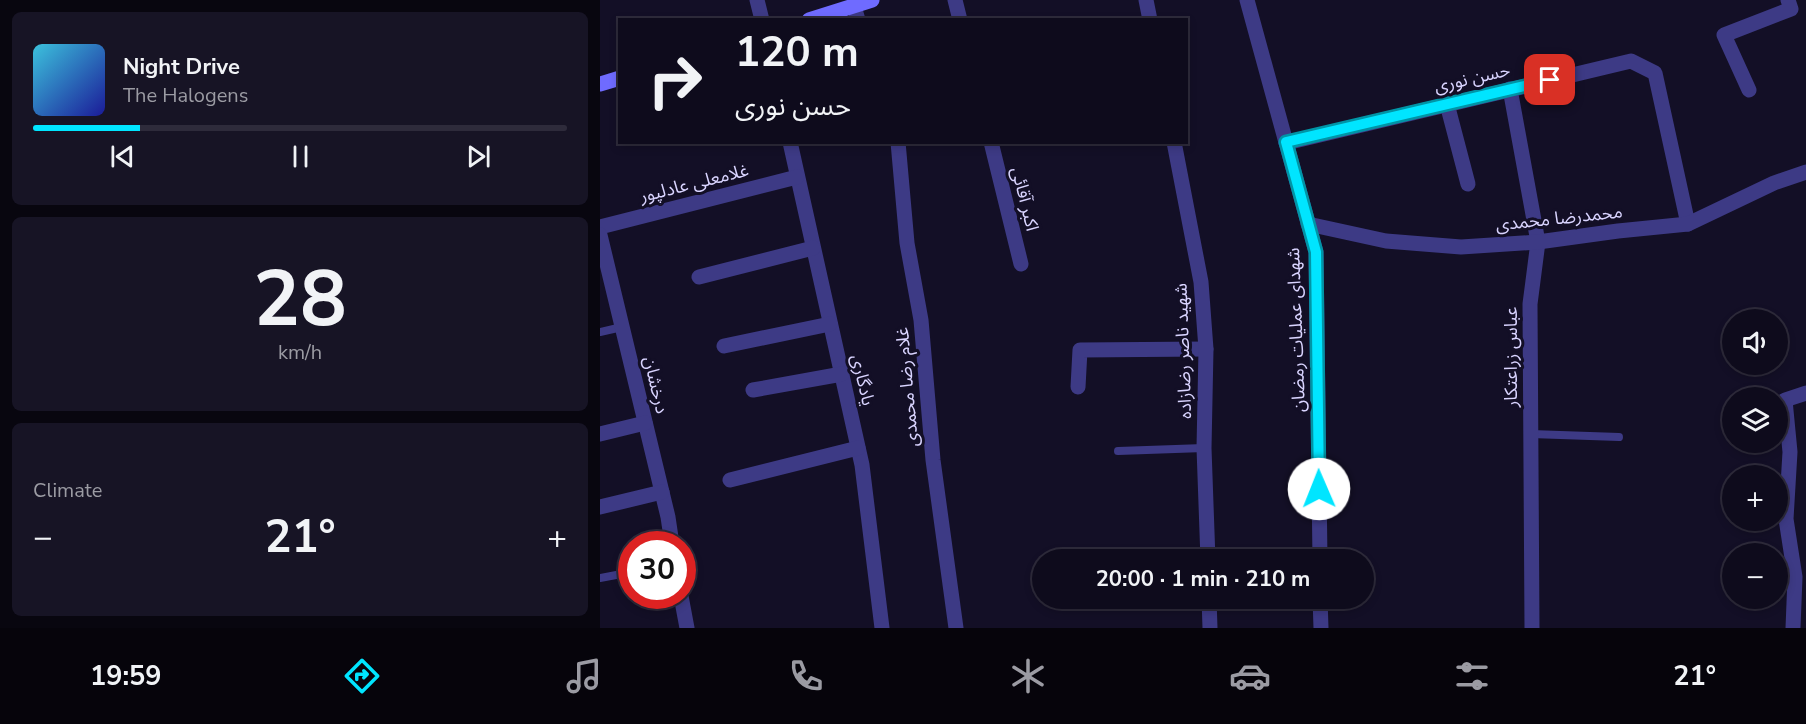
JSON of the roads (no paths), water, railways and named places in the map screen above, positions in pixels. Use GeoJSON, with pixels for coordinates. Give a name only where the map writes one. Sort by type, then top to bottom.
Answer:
{"type":"FeatureCollection","features":[{"type":"Feature","properties":{"kind":"main road"},"geometry":{"type":"LineString","coordinates":[[822,18],[856,13],[872,0]]}},
{"type":"Feature","properties":{"kind":"main road"},"geometry":{"type":"LineString","coordinates":[[600,84],[618,79]]}},
{"type":"Feature","properties":{"kind":"street"},"geometry":{"type":"LineString","coordinates":[[757,0],[762,18]]}},
{"type":"Feature","properties":{"kind":"street"},"geometry":{"type":"LineString","coordinates":[[956,0],[960,18]]}},
{"type":"Feature","properties":{"kind":"street"},"geometry":{"type":"LineString","coordinates":[[1146,0],[1150,18]]}},
{"type":"Feature","properties":{"kind":"street","name":"شهدای عملیات رمضان"},"geometry":{"type":"LineString","coordinates":[[1247,0],[1316,252],[1320,549]]}},
{"type":"Feature","properties":{"kind":"street"},"geometry":{"type":"LineString","coordinates":[[1749,90],[1724,35],[1791,9],[1788,0]]}},
{"type":"Feature","properties":{"kind":"street","name":"حسن نوری"},"geometry":{"type":"LineString","coordinates":[[1286,142],[1631,60],[1655,73],[1688,224]]}},
{"type":"Feature","properties":{"kind":"street","name":"عباس زراعتکار"},"geometry":{"type":"LineString","coordinates":[[1510,89],[1538,242],[1530,304],[1532,628]]}},
{"type":"Feature","properties":{"kind":"street"},"geometry":{"type":"LineString","coordinates":[[1447,104],[1468,184]]}},
{"type":"Feature","properties":{"kind":"street","name":"یادگاری"},"geometry":{"type":"LineString","coordinates":[[790,144],[862,465],[882,628]]}},
{"type":"Feature","properties":{"kind":"street","name":"غلام رضا محمدی"},"geometry":{"type":"LineString","coordinates":[[898,144],[907,243],[921,320],[933,460],[956,628]]}},
{"type":"Feature","properties":{"kind":"street","name":"اکبر آقائی"},"geometry":{"type":"LineString","coordinates":[[992,144],[1022,264]]}},
{"type":"Feature","properties":{"kind":"street","name":"شهید ناصر رضازاده"},"geometry":{"type":"LineString","coordinates":[[1174,144],[1201,282],[1206,349],[1204,448],[1208,549]]}},
{"type":"Feature","properties":{"kind":"street","name":"محمدرضا محمدی"},"geometry":{"type":"LineString","coordinates":[[1308,224],[1396,242],[1461,247],[1538,242],[1688,224],[1774,183],[1806,172]]}},
{"type":"Feature","properties":{"kind":"street","name":"غلامعلی عادلپور"},"geometry":{"type":"LineString","coordinates":[[600,227],[798,177]]}},
{"type":"Feature","properties":{"kind":"street","name":"درخشان"},"geometry":{"type":"LineString","coordinates":[[600,235],[670,531]]}},
{"type":"Feature","properties":{"kind":"street"},"geometry":{"type":"LineString","coordinates":[[699,277],[813,248]]}},
{"type":"Feature","properties":{"kind":"street"},"geometry":{"type":"LineString","coordinates":[[724,346],[830,324]]}},
{"type":"Feature","properties":{"kind":"street"},"geometry":{"type":"LineString","coordinates":[[1078,387],[1080,350],[1206,349]]}},
{"type":"Feature","properties":{"kind":"street"},"geometry":{"type":"LineString","coordinates":[[753,390],[842,374]]}},
{"type":"Feature","properties":{"kind":"street"},"geometry":{"type":"LineString","coordinates":[[1793,628],[1795,577],[1786,519],[1790,452],[1785,400],[1806,393]]}},
{"type":"Feature","properties":{"kind":"street"},"geometry":{"type":"LineString","coordinates":[[600,434],[645,423]]}},
{"type":"Feature","properties":{"kind":"street"},"geometry":{"type":"LineString","coordinates":[[730,480],[858,448]]}},
{"type":"Feature","properties":{"kind":"street"},"geometry":{"type":"LineString","coordinates":[[600,507],[662,492]]}},
{"type":"Feature","properties":{"kind":"street"},"geometry":{"type":"LineString","coordinates":[[683,609],[687,628]]}},
{"type":"Feature","properties":{"kind":"street"},"geometry":{"type":"LineString","coordinates":[[1209,609],[1210,628]]}},
{"type":"Feature","properties":{"kind":"street"},"geometry":{"type":"LineString","coordinates":[[1320,609],[1321,628]]}},
{"type":"Feature","properties":{"kind":"lane"},"geometry":{"type":"LineString","coordinates":[[600,332],[622,327]]}},
{"type":"Feature","properties":{"kind":"lane"},"geometry":{"type":"LineString","coordinates":[[1530,434],[1619,437]]}},
{"type":"Feature","properties":{"kind":"lane"},"geometry":{"type":"LineString","coordinates":[[1118,451],[1204,448]]}},
{"type":"Feature","properties":{"kind":"lane"},"geometry":{"type":"LineString","coordinates":[[600,578],[618,575]]}}]}
